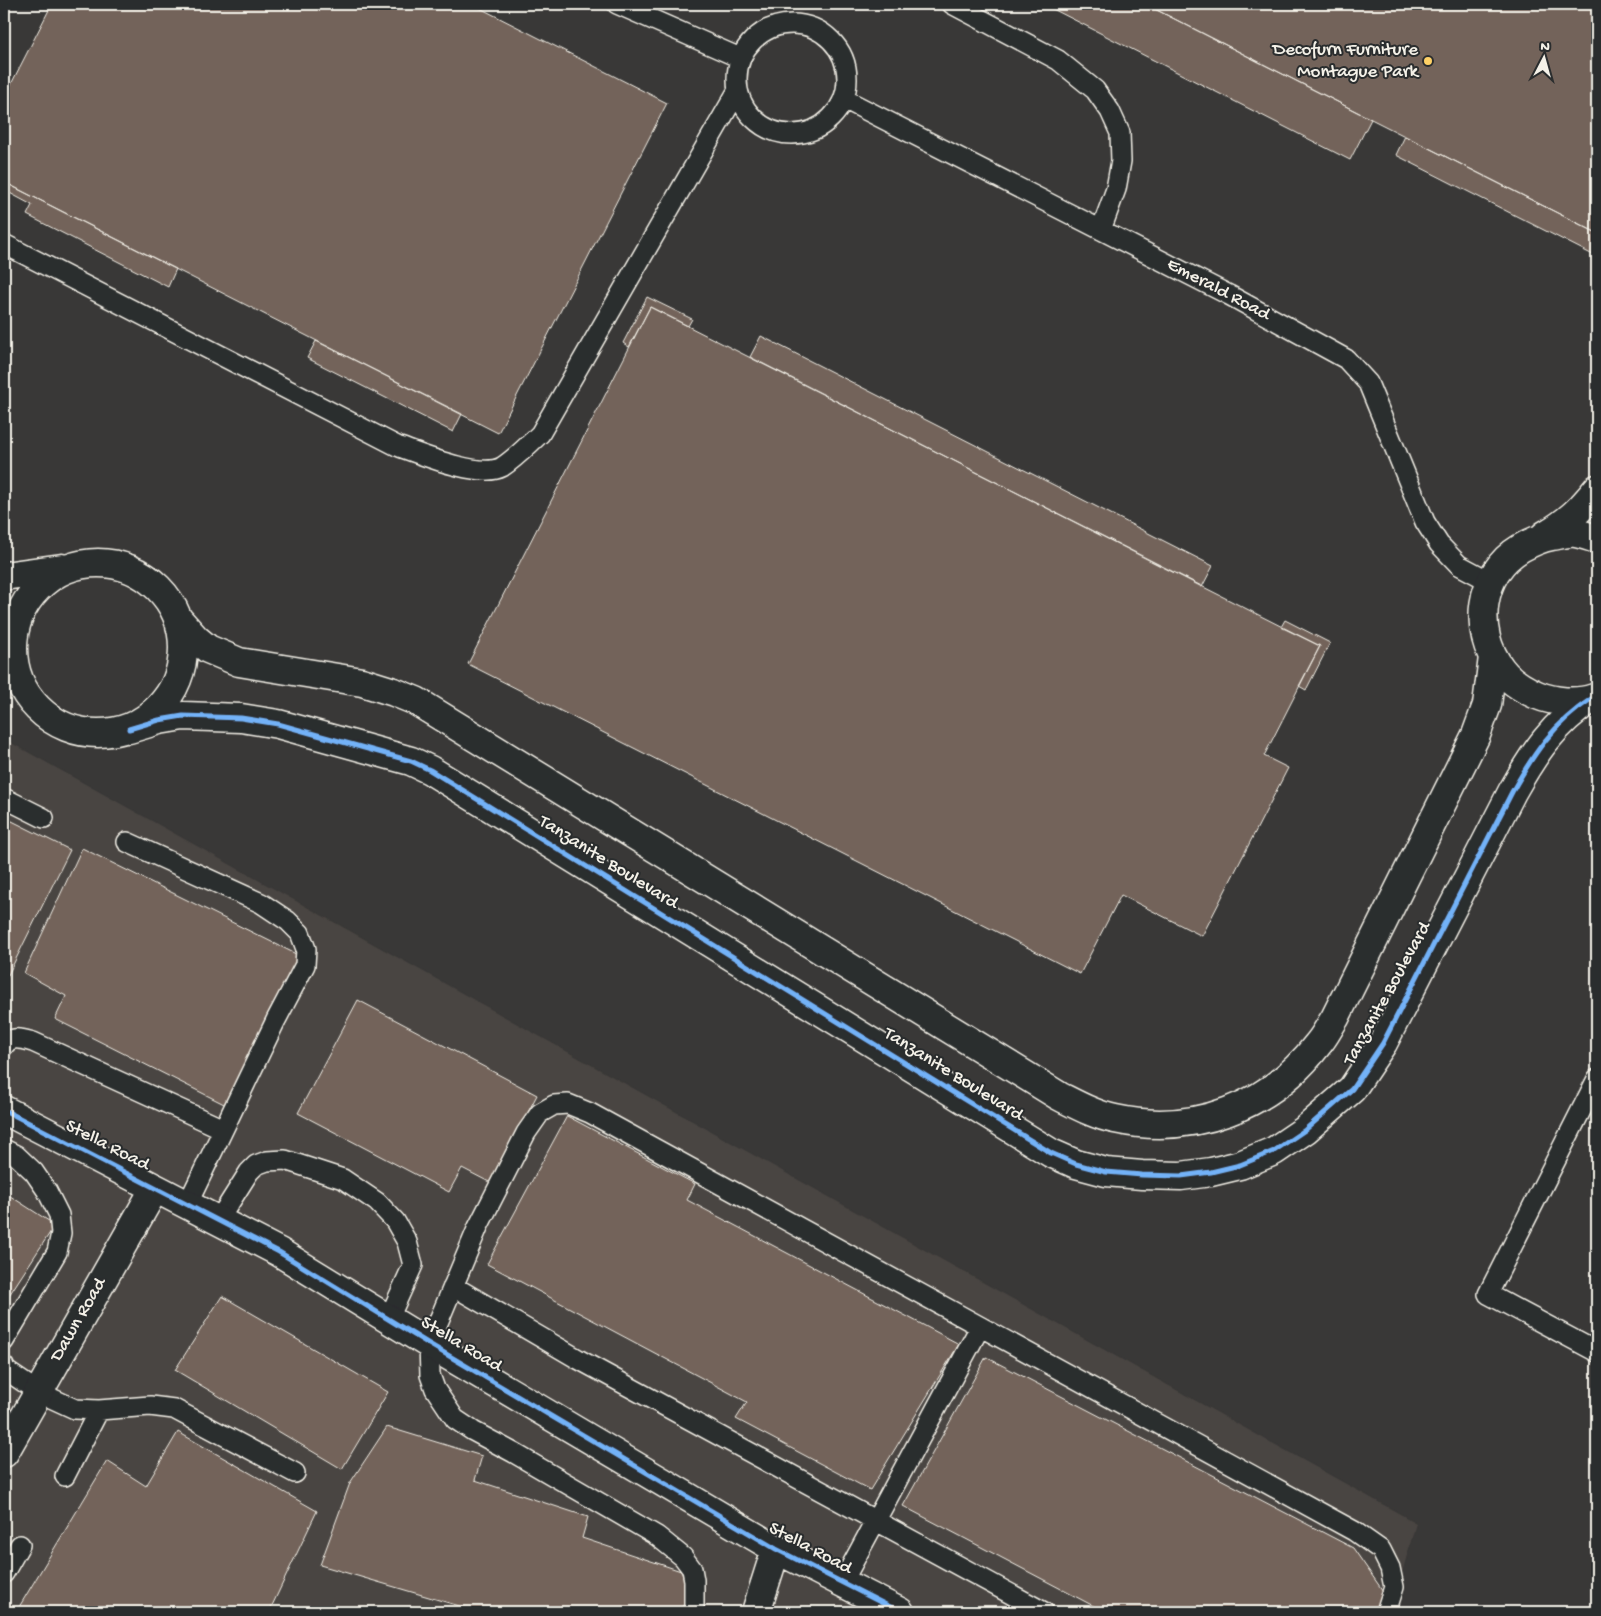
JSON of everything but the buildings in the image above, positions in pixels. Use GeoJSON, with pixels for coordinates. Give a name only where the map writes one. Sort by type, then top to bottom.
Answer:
{"type":"FeatureCollection","features":[{"type":"Feature","properties":{"kind":"street"},"geometry":{"type":"LineString","coordinates":[[1594,697],[1563,702],[1538,696],[1525,690],[1501,670],[1493,657],[1486,639],[1483,620],[1484,602],[1491,582],[1498,569],[1511,554],[1564,524],[1581,509],[1597,489]]}},
{"type":"Feature","properties":{"kind":"street"},"geometry":{"type":"LineString","coordinates":[[1539,538],[1574,533],[1597,539]]}},
{"type":"Feature","properties":{"kind":"street"},"geometry":{"type":"LineString","coordinates":[[4,576],[60,568],[76,565],[97,562],[121,565],[147,577],[167,595],[180,621],[185,650],[176,685],[159,710],[129,729],[93,734],[62,726],[42,714],[11,677],[14,629],[27,600],[48,578],[76,565]]}},
{"type":"Feature","properties":{"kind":"street","name":"Tanzanite Boulevard"},"geometry":{"type":"LineString","coordinates":[[180,621],[208,649],[239,662],[362,682],[416,700],[1059,1096],[1086,1109],[1115,1119],[1152,1123],[1189,1122],[1222,1114],[1253,1102],[1298,1067],[1319,1044],[1335,1018],[1467,757],[1487,705],[1493,657]]}},
{"type":"Feature","properties":{"kind":"street","name":"Tanzanite Boulevard"},"geometry":{"type":"LineString","coordinates":[[129,729],[159,720],[183,716],[241,718],[278,724],[411,760],[1051,1153],[1076,1164],[1106,1172],[1181,1176],[1211,1172],[1240,1165],[1274,1150],[1305,1130],[1352,1089],[1383,1043],[1512,792],[1531,760],[1545,739],[1572,711],[1594,697]]}},
{"type":"Feature","properties":{"kind":"street","name":"Stella Road"},"geometry":{"type":"LineString","coordinates":[[4,1110],[279,1252],[429,1344],[776,1549],[900,1612]]}},
{"type":"Feature","properties":{"kind":"street","name":"Dawn Road"},"geometry":{"type":"LineString","coordinates":[[4,1453],[155,1188]]}},
{"type":"Feature","properties":{"kind":"street"},"geometry":{"type":"LineString","coordinates":[[756,1612],[776,1549]]}},
{"type":"Feature","properties":{"kind":"lane"},"geometry":{"type":"LineString","coordinates":[[617,4],[740,58]]}},
{"type":"Feature","properties":{"kind":"lane"},"geometry":{"type":"LineString","coordinates":[[952,4],[1058,60],[1096,90],[1110,110],[1120,133],[1121,161],[1116,189],[1101,230]]}},
{"type":"Feature","properties":{"kind":"lane"},"geometry":{"type":"LineString","coordinates":[[798,23],[812,27],[825,34],[843,56],[848,77],[844,99],[836,112],[825,123],[811,131],[796,134],[780,132],[765,127],[752,117],[743,105],[738,90],[736,74],[740,58],[747,46],[757,36],[770,28],[784,24],[798,23]]}},
{"type":"Feature","properties":{"kind":"lane"},"geometry":{"type":"LineString","coordinates":[[4,244],[397,446],[454,465],[480,470],[500,468],[540,434],[738,90]]}},
{"type":"Feature","properties":{"kind":"lane","name":"Emerald Road"},"geometry":{"type":"LineString","coordinates":[[844,99],[1229,295],[1346,360],[1368,384],[1424,522],[1439,544],[1459,566],[1491,582]]}},
{"type":"Feature","properties":{"kind":"lane"},"geometry":{"type":"LineString","coordinates":[[4,798],[44,818]]}},
{"type":"Feature","properties":{"kind":"lane"},"geometry":{"type":"LineString","coordinates":[[127,842],[260,903],[288,921],[300,933],[306,949],[305,965],[276,1020],[187,1205]]}},
{"type":"Feature","properties":{"kind":"lane"},"geometry":{"type":"LineString","coordinates":[[4,1046],[6,1042],[15,1038],[32,1042],[223,1128]]}},
{"type":"Feature","properties":{"kind":"lane"},"geometry":{"type":"LineString","coordinates":[[1597,1079],[1488,1294],[1597,1352]]}},
{"type":"Feature","properties":{"kind":"lane"},"geometry":{"type":"LineString","coordinates":[[694,1612],[692,1569],[683,1557],[649,1532],[455,1419],[435,1389],[430,1375],[429,1344],[478,1227],[526,1133],[540,1113],[554,1105],[568,1104],[590,1113],[1354,1531],[1380,1550],[1390,1568],[1394,1588],[1386,1612]]}},
{"type":"Feature","properties":{"kind":"lane"},"geometry":{"type":"LineString","coordinates":[[4,1149],[16,1155],[34,1172],[47,1191],[59,1215],[61,1233],[57,1252],[4,1341]]}},
{"type":"Feature","properties":{"kind":"lane"},"geometry":{"type":"LineString","coordinates":[[218,1221],[249,1172],[256,1165],[267,1161],[285,1160],[343,1179],[377,1202],[395,1221],[407,1242],[413,1265],[389,1318]]}},
{"type":"Feature","properties":{"kind":"lane"},"geometry":{"type":"LineString","coordinates":[[453,1286],[578,1359],[875,1522],[1044,1612]]}},
{"type":"Feature","properties":{"kind":"lane"},"geometry":{"type":"LineString","coordinates":[[842,1583],[980,1327]]}},
{"type":"Feature","properties":{"kind":"lane"},"geometry":{"type":"LineString","coordinates":[[4,1366],[4,1369],[38,1392],[75,1409],[99,1410],[150,1406],[174,1409],[295,1473]]}},
{"type":"Feature","properties":{"kind":"lane"},"geometry":{"type":"LineString","coordinates":[[65,1476],[99,1410]]}},
{"type":"Feature","properties":{"kind":"lane"},"geometry":{"type":"LineString","coordinates":[[4,1572],[20,1545]]}},
{"type":"Feature","properties":{"kind":"shaded area"},"geometry":{"type":"Polygon","coordinates":[[[4,739],[1416,1523],[1391,1612],[4,1612],[4,739]]]}},
{"type":"Feature","properties":{"kind":"cycle path"},"geometry":{"type":"LineString","coordinates":[[129,729],[159,720],[183,716],[241,718],[278,724],[411,761],[430,770],[1051,1153],[1076,1164],[1106,1172],[1181,1176],[1211,1172],[1240,1165],[1274,1151],[1305,1130],[1352,1089],[1383,1043],[1512,792],[1528,765],[1555,729],[1591,699]]}},
{"type":"Feature","properties":{"kind":"cycle path"},"geometry":{"type":"LineString","coordinates":[[4,1110],[279,1252],[429,1344],[776,1549],[900,1612]]}},
{"type":"Feature","properties":{"kind":"place","name":"Decofurn Furniture Montague Park"},"geometry":{"type":"Point","coordinates":[1428,61]}}]}
